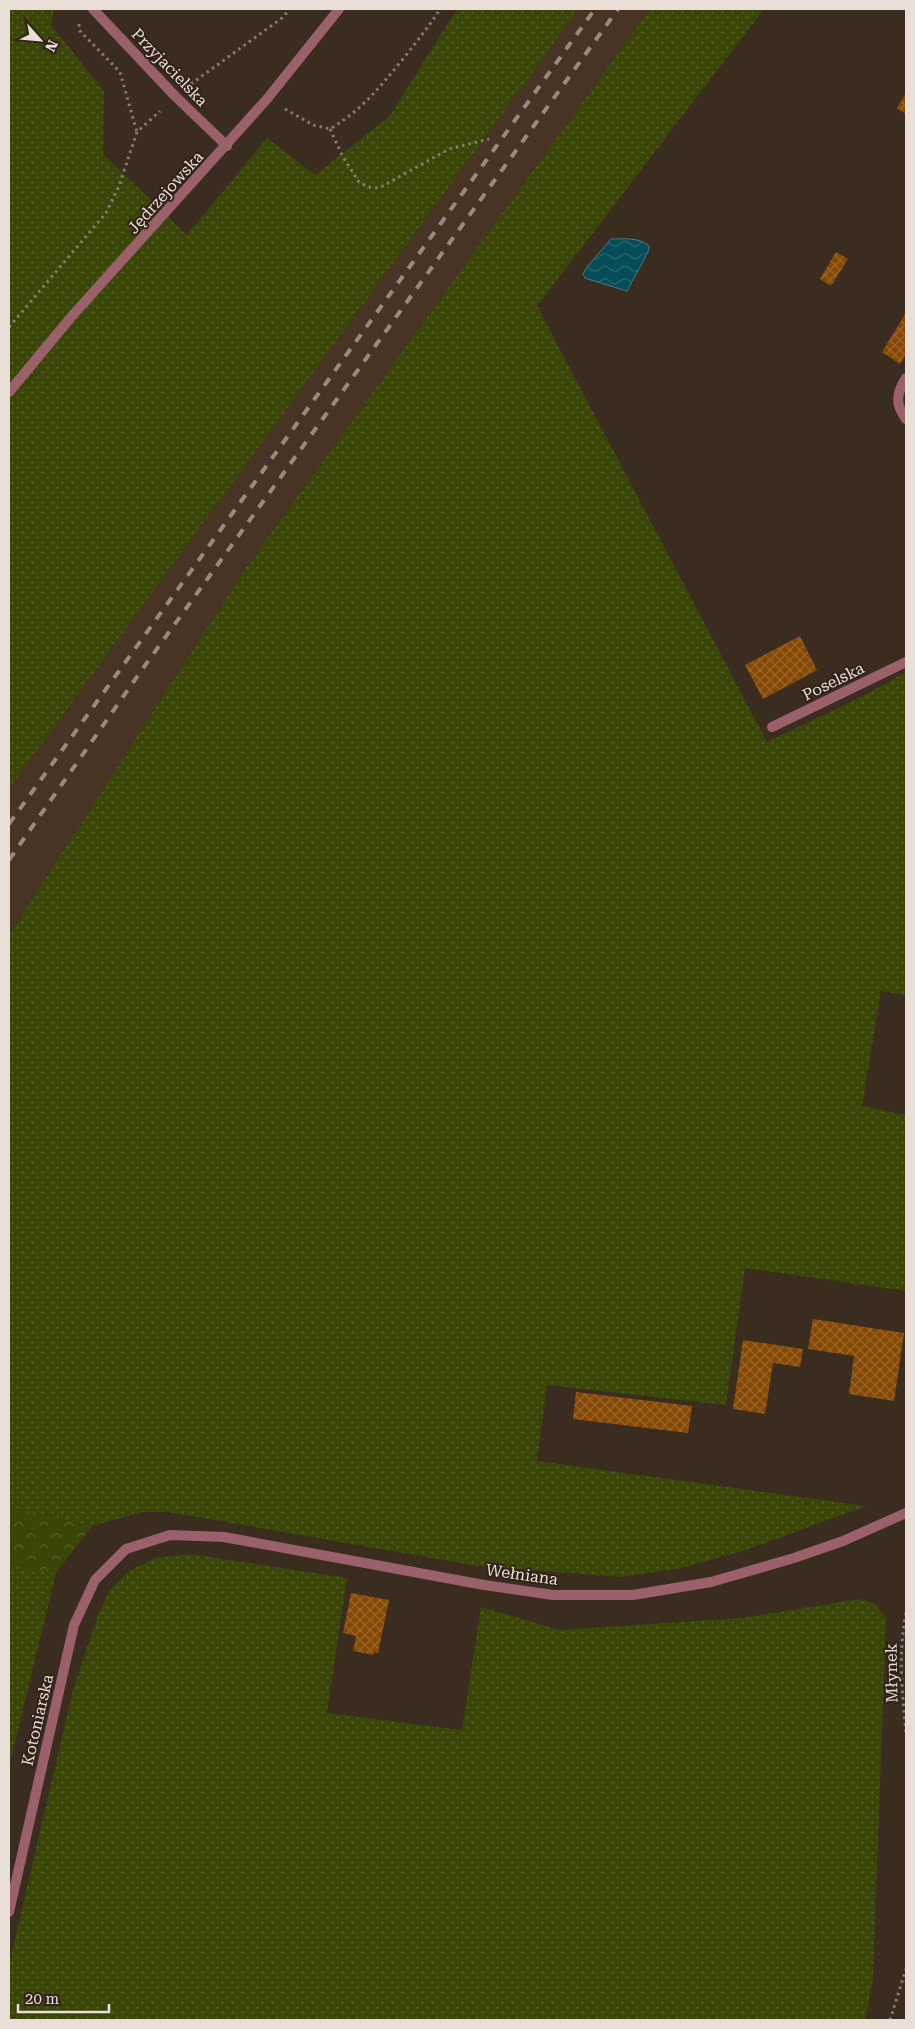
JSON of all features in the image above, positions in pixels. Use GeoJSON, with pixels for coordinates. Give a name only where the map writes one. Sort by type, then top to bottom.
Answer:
{"type":"FeatureCollection","features":[{"type":"Feature","properties":{"kind":"street","name":"Przyjacielska"},"geometry":{"type":"LineString","coordinates":[[94,9],[176,96],[227,146]]}},
{"type":"Feature","properties":{"kind":"street","name":"Jędrzejowska"},"geometry":{"type":"LineString","coordinates":[[9,392],[72,316],[227,146],[339,9]]}},
{"type":"Feature","properties":{"kind":"street"},"geometry":{"type":"LineString","coordinates":[[906,378],[899,391],[899,409],[906,419]]}},
{"type":"Feature","properties":{"kind":"street","name":"Poselska"},"geometry":{"type":"LineString","coordinates":[[772,727],[906,662]]}},
{"type":"Feature","properties":{"kind":"street","name":"Wełniana"},"geometry":{"type":"LineString","coordinates":[[126,1548],[170,1535],[224,1537],[484,1585],[553,1595],[633,1595],[711,1582],[775,1563],[843,1541],[906,1513]]}},
{"type":"Feature","properties":{"kind":"street","name":"Kotoniarska"},"geometry":{"type":"LineString","coordinates":[[9,1912],[74,1625],[95,1580],[126,1548]]}},
{"type":"Feature","properties":{"kind":"path"},"geometry":{"type":"LineString","coordinates":[[9,327],[106,212],[119,186],[137,132],[176,96],[282,18],[290,9]]}},
{"type":"Feature","properties":{"kind":"path"},"geometry":{"type":"LineString","coordinates":[[267,99],[312,125],[330,128],[347,119],[369,100],[431,24],[440,9]]}},
{"type":"Feature","properties":{"kind":"path"},"geometry":{"type":"LineString","coordinates":[[79,16],[79,30],[120,72],[137,132]]}},
{"type":"Feature","properties":{"kind":"path"},"geometry":{"type":"LineString","coordinates":[[330,128],[343,157],[359,182],[368,187],[379,188],[450,149],[489,139]]}},
{"type":"Feature","properties":{"kind":"path","name":"Młynek"},"geometry":{"type":"LineString","coordinates":[[906,1612],[902,1644],[901,1682],[906,1732]]}},
{"type":"Feature","properties":{"kind":"path"},"geometry":{"type":"LineString","coordinates":[[890,2020],[906,1969]]}},
{"type":"Feature","properties":{"kind":"shaded area"},"geometry":{"type":"Polygon","coordinates":[[[579,9],[650,9],[247,566],[9,935],[9,789],[579,9]]]}},
{"type":"Feature","properties":{"kind":"green space"},"geometry":{"type":"Polygon","coordinates":[[[9,9],[54,9],[51,25],[104,91],[103,154],[187,235],[267,138],[315,175],[389,117],[457,9],[579,9],[9,789],[9,9]]]}},
{"type":"Feature","properties":{"kind":"green space"},"geometry":{"type":"Polygon","coordinates":[[[650,9],[764,9],[537,306],[767,742],[869,693],[906,672],[906,995],[881,991],[862,1106],[906,1115],[906,1291],[745,1268],[726,1405],[547,1385],[537,1461],[866,1506],[746,1550],[677,1569],[621,1577],[477,1566],[169,1512],[143,1512],[92,1526],[9,1507],[9,935],[247,566],[650,9]]]}},
{"type":"Feature","properties":{"kind":"green space"},"geometry":{"type":"Polygon","coordinates":[[[9,1507],[92,1526],[56,1573],[9,1566],[9,1507]]]}},
{"type":"Feature","properties":{"kind":"green space"},"geometry":{"type":"Polygon","coordinates":[[[190,1554],[347,1578],[327,1713],[462,1730],[481,1607],[560,1630],[742,1618],[860,1599],[875,1604],[886,1618],[873,1979],[865,2020],[9,2020],[9,1965],[73,1690],[98,1615],[109,1591],[129,1571],[156,1558],[190,1554]]]}},
{"type":"Feature","properties":{"kind":"green space"},"geometry":{"type":"Polygon","coordinates":[[[9,1566],[56,1573],[9,1767],[9,1566]]]}},
{"type":"Feature","properties":{"kind":"water"},"geometry":{"type":"Polygon","coordinates":[[[611,239],[636,240],[649,246],[648,252],[627,291],[585,278],[583,274],[611,239]]]}},
{"type":"Feature","properties":{"kind":"building"},"geometry":{"type":"Polygon","coordinates":[[[906,93],[906,114],[897,108],[906,93]]]}},
{"type":"Feature","properties":{"kind":"building"},"geometry":{"type":"Polygon","coordinates":[[[836,252],[848,259],[831,286],[820,279],[836,252]]]}},
{"type":"Feature","properties":{"kind":"building"},"geometry":{"type":"Polygon","coordinates":[[[906,313],[906,354],[900,364],[882,352],[906,313]]]}},
{"type":"Feature","properties":{"kind":"building"},"geometry":{"type":"Polygon","coordinates":[[[800,636],[817,670],[763,699],[745,665],[800,636]]]}},
{"type":"Feature","properties":{"kind":"building"},"geometry":{"type":"Polygon","coordinates":[[[813,1319],[904,1333],[894,1401],[849,1394],[854,1356],[808,1349],[813,1319]]]}},
{"type":"Feature","properties":{"kind":"building"},"geometry":{"type":"Polygon","coordinates":[[[743,1340],[803,1349],[800,1367],[773,1363],[765,1414],[733,1409],[743,1340]]]}},
{"type":"Feature","properties":{"kind":"building"},"geometry":{"type":"Polygon","coordinates":[[[576,1392],[692,1406],[688,1433],[573,1419],[576,1392]]]}},
{"type":"Feature","properties":{"kind":"building"},"geometry":{"type":"Polygon","coordinates":[[[351,1593],[389,1600],[378,1653],[374,1652],[373,1655],[353,1651],[356,1636],[343,1633],[351,1593]]]}},
{"type":"Feature","properties":{"kind":"railway"},"geometry":{"type":"LineString","coordinates":[[9,824],[595,9]]}},
{"type":"Feature","properties":{"kind":"railway"},"geometry":{"type":"LineString","coordinates":[[9,860],[141,671],[618,9]]}}]}
